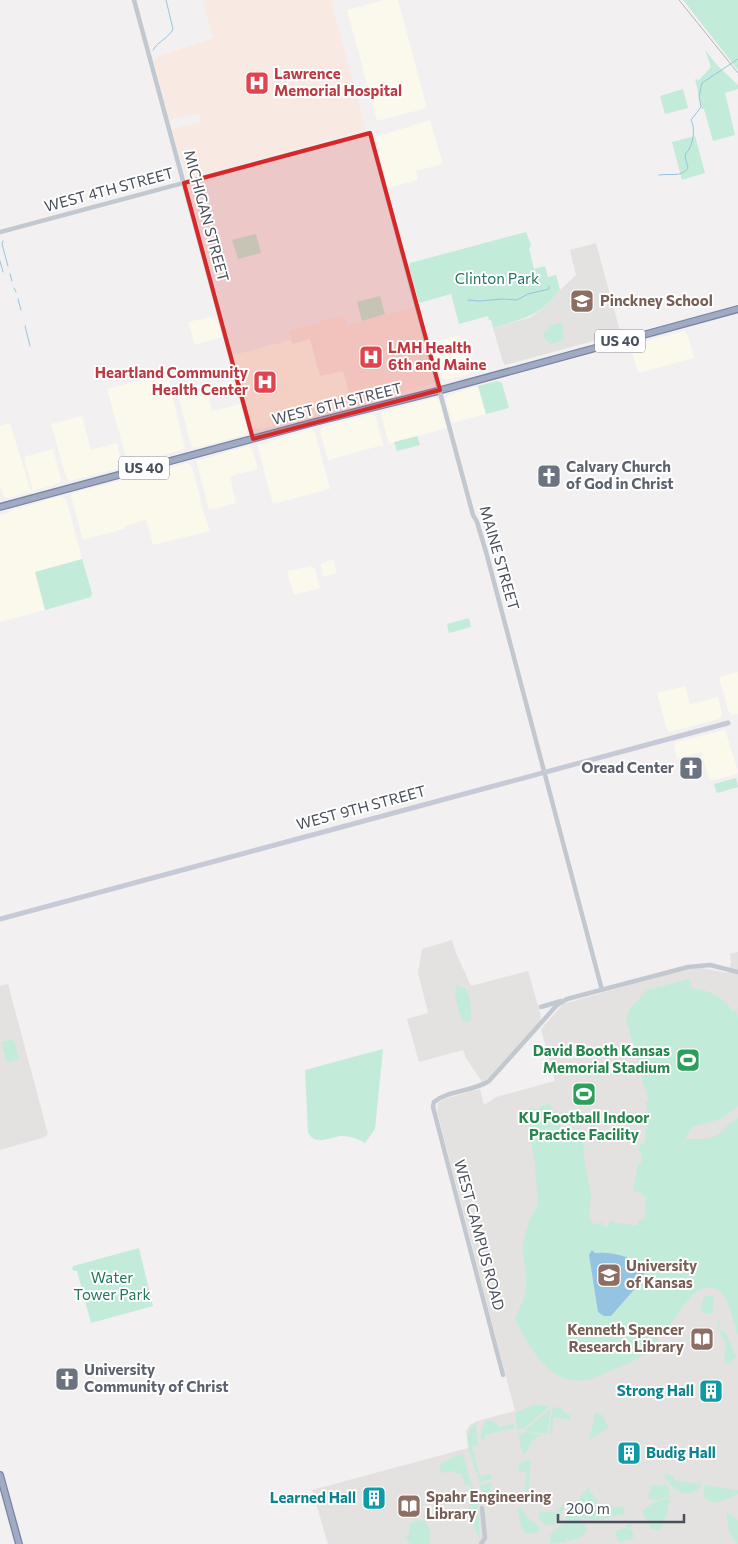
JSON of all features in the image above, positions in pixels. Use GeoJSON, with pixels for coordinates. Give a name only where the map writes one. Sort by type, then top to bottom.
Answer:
{"type":"FeatureCollection","features":[{"type":"Feature","properties":{"kind":"highway","name":"WEST 6TH STREET"},"geometry":{"type":"LineString","coordinates":[[0,507],[738,309]]}},
{"type":"Feature","properties":{"kind":"highway"},"geometry":{"type":"LineString","coordinates":[[0,1474],[19,1544]]}},
{"type":"Feature","properties":{"kind":"main road","name":"WEST 9TH STREET"},"geometry":{"type":"LineString","coordinates":[[0,919],[728,723]]}},
{"type":"Feature","properties":{"kind":"street","name":"MICHIGAN STREET"},"geometry":{"type":"LineString","coordinates":[[134,0],[253,439]]}},
{"type":"Feature","properties":{"kind":"street","name":"WEST 4TH STREET"},"geometry":{"type":"LineString","coordinates":[[0,232],[370,133]]}},
{"type":"Feature","properties":{"kind":"street","name":"MAINE STREET"},"geometry":{"type":"LineString","coordinates":[[370,133],[473,515],[486,552],[602,990]]}},
{"type":"Feature","properties":{"kind":"street"},"geometry":{"type":"LineString","coordinates":[[541,1006],[694,966],[718,966],[738,972]]}},
{"type":"Feature","properties":{"kind":"street","name":"WEST CAMPUS ROAD"},"geometry":{"type":"LineString","coordinates":[[503,1375],[433,1107],[434,1102],[442,1097],[482,1085],[488,1081],[557,1005],[567,999]]}},
{"type":"Feature","properties":{"kind":"street"},"geometry":{"type":"LineString","coordinates":[[480,1544],[485,1538],[482,1508]]}},
{"type":"Feature","properties":{"kind":"highlighted area"},"geometry":{"type":"Polygon","coordinates":[[[370,133],[440,390],[253,439],[184,183],[370,133]]]}},
{"type":"Feature","properties":{"kind":"shaded area","name":"Lawrence Memorial Hospital"},"geometry":{"type":"Polygon","coordinates":[[[203,0],[331,0],[365,130],[213,172],[190,178],[186,177],[172,129],[201,122],[199,113],[169,120],[154,61],[157,57],[213,38],[203,0]]]}},
{"type":"Feature","properties":{"kind":"shaded area"},"geometry":{"type":"Polygon","coordinates":[[[384,0],[398,0],[427,108],[377,121],[347,10],[384,0]]]}},
{"type":"Feature","properties":{"kind":"shaded area"},"geometry":{"type":"Polygon","coordinates":[[[430,120],[443,164],[416,171],[418,180],[388,188],[376,137],[430,120]]]}},
{"type":"Feature","properties":{"kind":"shaded area","name":"Pinckney School"},"geometry":{"type":"Polygon","coordinates":[[[596,243],[620,331],[619,334],[505,365],[493,328],[531,317],[548,304],[576,275],[570,250],[596,243]]]}},
{"type":"Feature","properties":{"kind":"shaded area","name":"LMH Health 6th and Maine"},"geometry":{"type":"Polygon","coordinates":[[[414,307],[433,380],[432,384],[353,406],[343,371],[320,376],[310,339],[292,344],[289,331],[344,315],[347,325],[414,307]]]}},
{"type":"Feature","properties":{"kind":"shaded area"},"geometry":{"type":"Polygon","coordinates":[[[211,317],[217,320],[222,337],[195,345],[188,322],[211,317]]]}},
{"type":"Feature","properties":{"kind":"shaded area"},"geometry":{"type":"Polygon","coordinates":[[[684,331],[688,336],[694,358],[638,373],[631,349],[632,345],[684,331]]]}},
{"type":"Feature","properties":{"kind":"shaded area"},"geometry":{"type":"Polygon","coordinates":[[[459,335],[470,374],[446,380],[440,375],[430,343],[459,335]]]}},
{"type":"Feature","properties":{"kind":"shaded area"},"geometry":{"type":"Polygon","coordinates":[[[310,339],[320,376],[343,370],[353,406],[260,429],[255,428],[252,425],[233,355],[291,340],[293,343],[310,339]]]}},
{"type":"Feature","properties":{"kind":"shaded area"},"geometry":{"type":"Polygon","coordinates":[[[167,373],[185,449],[130,464],[127,461],[107,389],[167,373]]]}},
{"type":"Feature","properties":{"kind":"shaded area"},"geometry":{"type":"Polygon","coordinates":[[[205,383],[212,411],[240,404],[247,431],[244,435],[194,448],[191,445],[177,391],[205,383]]]}},
{"type":"Feature","properties":{"kind":"shaded area"},"geometry":{"type":"Polygon","coordinates":[[[478,386],[486,414],[452,423],[446,399],[447,396],[478,386]]]}},
{"type":"Feature","properties":{"kind":"shaded area"},"geometry":{"type":"Polygon","coordinates":[[[435,398],[439,400],[447,428],[389,444],[381,416],[382,412],[435,398]]]}},
{"type":"Feature","properties":{"kind":"shaded area"},"geometry":{"type":"Polygon","coordinates":[[[372,414],[376,417],[383,445],[328,460],[320,432],[322,427],[372,414]]]}},
{"type":"Feature","properties":{"kind":"shaded area"},"geometry":{"type":"Polygon","coordinates":[[[82,416],[91,450],[117,443],[122,465],[120,468],[70,481],[66,477],[51,424],[82,416]]]}},
{"type":"Feature","properties":{"kind":"shaded area"},"geometry":{"type":"Polygon","coordinates":[[[10,423],[31,492],[6,498],[0,485],[0,426],[10,423]]]}},
{"type":"Feature","properties":{"kind":"shaded area"},"geometry":{"type":"Polygon","coordinates":[[[311,429],[315,433],[330,489],[273,504],[258,445],[311,429]]]}},
{"type":"Feature","properties":{"kind":"shaded area"},"geometry":{"type":"Polygon","coordinates":[[[249,446],[252,449],[258,469],[230,476],[236,503],[209,510],[197,461],[249,446]]]}},
{"type":"Feature","properties":{"kind":"shaded area"},"geometry":{"type":"Polygon","coordinates":[[[53,449],[61,479],[60,483],[33,491],[24,457],[53,449]]]}},
{"type":"Feature","properties":{"kind":"shaded area"},"geometry":{"type":"Polygon","coordinates":[[[188,463],[192,467],[210,531],[153,545],[146,520],[125,526],[124,529],[83,540],[71,496],[73,493],[188,463]]]}},
{"type":"Feature","properties":{"kind":"shaded area"},"geometry":{"type":"Polygon","coordinates":[[[61,496],[67,502],[82,559],[36,572],[45,610],[0,622],[0,515],[61,496]]]}},
{"type":"Feature","properties":{"kind":"shaded area"},"geometry":{"type":"Polygon","coordinates":[[[333,559],[337,573],[323,577],[321,564],[333,559]]]}},
{"type":"Feature","properties":{"kind":"shaded area"},"geometry":{"type":"Polygon","coordinates":[[[311,566],[315,569],[320,588],[294,595],[287,571],[311,566]]]}},
{"type":"Feature","properties":{"kind":"shaded area"},"geometry":{"type":"Polygon","coordinates":[[[738,672],[738,714],[732,715],[728,710],[719,677],[738,672]]]}},
{"type":"Feature","properties":{"kind":"shaded area"},"geometry":{"type":"Polygon","coordinates":[[[685,686],[690,704],[718,697],[722,716],[719,719],[669,732],[657,693],[685,686]]]}},
{"type":"Feature","properties":{"kind":"shaded area"},"geometry":{"type":"Polygon","coordinates":[[[725,730],[738,771],[737,774],[710,781],[701,752],[677,759],[674,747],[676,742],[725,730]]]}},
{"type":"Feature","properties":{"kind":"shaded area"},"geometry":{"type":"Polygon","coordinates":[[[452,940],[471,986],[528,971],[541,1016],[540,1021],[533,1030],[490,1077],[482,1082],[466,1058],[463,1050],[419,1062],[407,1019],[428,1013],[418,973],[422,949],[452,940]]]}},
{"type":"Feature","properties":{"kind":"shaded area","name":"University of Kansas"},"geometry":{"type":"Polygon","coordinates":[[[738,952],[738,1544],[328,1544],[312,1490],[468,1448],[466,1431],[470,1425],[477,1421],[515,1411],[437,1111],[438,1103],[444,1099],[480,1089],[484,1105],[496,1097],[555,1081],[541,1029],[563,1004],[686,969],[702,968],[728,973],[731,962],[730,954],[738,952]]]}},
{"type":"Feature","properties":{"kind":"shaded area"},"geometry":{"type":"Polygon","coordinates":[[[8,984],[48,1134],[45,1137],[0,1150],[0,986],[8,984]]]}},
{"type":"Feature","properties":{"kind":"green space"},"geometry":{"type":"Polygon","coordinates":[[[683,0],[738,0],[738,70],[683,0]]]}},
{"type":"Feature","properties":{"kind":"green space"},"geometry":{"type":"Polygon","coordinates":[[[705,50],[717,65],[738,85],[738,89],[725,93],[735,135],[713,141],[704,109],[702,109],[695,79],[699,80],[711,67],[705,50]]]}},
{"type":"Feature","properties":{"kind":"green space"},"geometry":{"type":"Polygon","coordinates":[[[683,89],[688,108],[665,114],[660,96],[683,89]]]}},
{"type":"Feature","properties":{"kind":"green space"},"geometry":{"type":"Polygon","coordinates":[[[695,136],[705,173],[682,180],[672,142],[695,136]]]}},
{"type":"Feature","properties":{"kind":"green space","name":"Clinton Park"},"geometry":{"type":"Polygon","coordinates":[[[526,232],[531,245],[529,249],[534,269],[545,266],[548,277],[556,275],[560,290],[538,311],[522,319],[493,328],[488,316],[459,324],[451,294],[419,303],[409,267],[410,263],[526,232]]]}},
{"type":"Feature","properties":{"kind":"green space"},"geometry":{"type":"Polygon","coordinates":[[[256,234],[261,253],[238,259],[232,240],[256,234]]]}},
{"type":"Feature","properties":{"kind":"green space"},"geometry":{"type":"Polygon","coordinates":[[[380,296],[385,314],[362,321],[357,302],[380,296]]]}},
{"type":"Feature","properties":{"kind":"green space"},"geometry":{"type":"Polygon","coordinates":[[[562,322],[564,340],[550,344],[543,333],[549,330],[548,326],[562,322]]]}},
{"type":"Feature","properties":{"kind":"green space"},"geometry":{"type":"Polygon","coordinates":[[[497,381],[502,383],[509,408],[486,414],[478,386],[497,381]]]}},
{"type":"Feature","properties":{"kind":"green space"},"geometry":{"type":"Polygon","coordinates":[[[417,436],[420,445],[397,451],[394,442],[417,436]]]}},
{"type":"Feature","properties":{"kind":"green space"},"geometry":{"type":"Polygon","coordinates":[[[82,559],[92,593],[91,597],[45,610],[35,572],[82,559]]]}},
{"type":"Feature","properties":{"kind":"green space"},"geometry":{"type":"Polygon","coordinates":[[[469,618],[471,627],[449,633],[447,624],[469,618]]]}},
{"type":"Feature","properties":{"kind":"green space"},"geometry":{"type":"Polygon","coordinates":[[[736,778],[738,787],[717,793],[714,784],[736,778]]]}},
{"type":"Feature","properties":{"kind":"green space"},"geometry":{"type":"Polygon","coordinates":[[[690,979],[692,989],[710,992],[720,998],[732,1011],[736,1010],[738,1018],[738,1106],[721,1119],[692,1127],[680,1149],[687,1139],[705,1139],[715,1136],[738,1118],[738,1335],[725,1298],[713,1288],[704,1289],[693,1294],[658,1340],[636,1359],[594,1378],[573,1380],[562,1377],[552,1372],[535,1354],[515,1318],[523,1301],[526,1286],[522,1246],[529,1221],[538,1204],[535,1165],[527,1119],[529,1108],[537,1109],[548,1103],[557,1115],[561,1112],[560,1129],[574,1134],[580,1133],[591,1194],[589,1218],[592,1219],[591,1223],[599,1224],[601,1221],[602,1225],[608,1227],[610,1220],[620,1224],[637,1226],[639,1219],[644,1220],[646,1196],[642,1195],[641,1192],[633,1191],[638,1164],[641,1163],[640,1143],[644,1143],[647,1125],[644,1125],[647,1109],[645,1102],[648,1101],[626,1019],[630,1009],[647,990],[690,979]]]}},
{"type":"Feature","properties":{"kind":"green space"},"geometry":{"type":"Polygon","coordinates":[[[456,985],[466,989],[468,993],[471,1020],[462,1022],[455,996],[456,985]]]}},
{"type":"Feature","properties":{"kind":"green space"},"geometry":{"type":"Polygon","coordinates":[[[14,1039],[19,1059],[7,1063],[1,1042],[14,1039]]]}},
{"type":"Feature","properties":{"kind":"green space"},"geometry":{"type":"Polygon","coordinates":[[[383,1049],[375,1129],[365,1143],[344,1136],[323,1140],[311,1137],[308,1132],[305,1070],[383,1049]]]}},
{"type":"Feature","properties":{"kind":"green space","name":"Water Tower Park"},"geometry":{"type":"Polygon","coordinates":[[[139,1248],[153,1306],[91,1323],[77,1271],[72,1270],[73,1266],[139,1248]]]}},
{"type":"Feature","properties":{"kind":"green space"},"geometry":{"type":"Polygon","coordinates":[[[708,1295],[713,1296],[714,1299],[712,1314],[700,1312],[703,1298],[708,1295]]]}},
{"type":"Feature","properties":{"kind":"green space"},"geometry":{"type":"Polygon","coordinates":[[[717,1321],[719,1321],[721,1332],[725,1331],[736,1357],[728,1364],[724,1362],[726,1341],[723,1340],[717,1321]]]}},
{"type":"Feature","properties":{"kind":"green space"},"geometry":{"type":"Polygon","coordinates":[[[538,1404],[549,1407],[524,1428],[517,1430],[515,1413],[538,1404]]]}},
{"type":"Feature","properties":{"kind":"green space"},"geometry":{"type":"Polygon","coordinates":[[[553,1407],[562,1408],[565,1414],[571,1415],[570,1420],[554,1417],[552,1434],[549,1431],[553,1407]]]}},
{"type":"Feature","properties":{"kind":"green space"},"geometry":{"type":"Polygon","coordinates":[[[551,1409],[547,1434],[525,1431],[526,1429],[551,1409]]]}},
{"type":"Feature","properties":{"kind":"green space"},"geometry":{"type":"Polygon","coordinates":[[[595,1413],[603,1415],[605,1422],[610,1427],[589,1440],[595,1413]]]}},
{"type":"Feature","properties":{"kind":"green space"},"geometry":{"type":"Polygon","coordinates":[[[489,1420],[497,1424],[498,1427],[513,1424],[515,1429],[484,1435],[485,1439],[483,1440],[480,1436],[485,1421],[489,1420]]]}},
{"type":"Feature","properties":{"kind":"green space"},"geometry":{"type":"Polygon","coordinates":[[[476,1423],[477,1441],[479,1444],[472,1447],[479,1471],[476,1472],[468,1439],[471,1427],[476,1423]]]}},
{"type":"Feature","properties":{"kind":"green space"},"geometry":{"type":"Polygon","coordinates":[[[525,1432],[541,1435],[532,1441],[526,1453],[523,1454],[521,1450],[528,1445],[521,1449],[518,1435],[525,1432]]]}},
{"type":"Feature","properties":{"kind":"green space"},"geometry":{"type":"Polygon","coordinates":[[[463,1454],[478,1507],[480,1538],[468,1500],[471,1498],[470,1485],[465,1486],[461,1473],[455,1474],[454,1471],[441,1473],[439,1465],[463,1454]]]}},
{"type":"Feature","properties":{"kind":"green space"},"geometry":{"type":"Polygon","coordinates":[[[525,1460],[531,1461],[529,1487],[524,1501],[526,1472],[519,1472],[518,1467],[525,1460]]]}},
{"type":"Feature","properties":{"kind":"green space"},"geometry":{"type":"Polygon","coordinates":[[[479,1473],[480,1476],[491,1473],[492,1479],[480,1482],[481,1485],[492,1482],[488,1505],[485,1504],[477,1474],[479,1473]]]}},
{"type":"Feature","properties":{"kind":"green space"},"geometry":{"type":"Polygon","coordinates":[[[666,1474],[674,1476],[674,1480],[698,1484],[701,1481],[700,1486],[691,1493],[682,1492],[666,1480],[663,1476],[666,1474]]]}},
{"type":"Feature","properties":{"kind":"green space"},"geometry":{"type":"Polygon","coordinates":[[[667,1484],[670,1496],[656,1500],[648,1498],[652,1485],[661,1486],[667,1484]]]}},
{"type":"Feature","properties":{"kind":"green space"},"geometry":{"type":"Polygon","coordinates":[[[590,1485],[589,1492],[593,1493],[593,1498],[598,1498],[597,1504],[625,1508],[624,1514],[598,1520],[581,1518],[573,1506],[590,1485]]]}},
{"type":"Feature","properties":{"kind":"green space"},"geometry":{"type":"Polygon","coordinates":[[[704,1485],[738,1490],[738,1494],[721,1501],[712,1502],[704,1496],[704,1485]]]}},
{"type":"Feature","properties":{"kind":"green space"},"geometry":{"type":"Polygon","coordinates":[[[670,1498],[660,1530],[651,1529],[642,1511],[654,1502],[670,1498]]]}},
{"type":"Feature","properties":{"kind":"green space"},"geometry":{"type":"Polygon","coordinates":[[[567,1501],[559,1519],[553,1525],[546,1525],[539,1519],[539,1512],[555,1512],[567,1501]]]}},
{"type":"Feature","properties":{"kind":"green space"},"geometry":{"type":"Polygon","coordinates":[[[521,1508],[527,1517],[539,1527],[539,1532],[525,1534],[517,1509],[521,1508]]]}},
{"type":"Feature","properties":{"kind":"green space"},"geometry":{"type":"Polygon","coordinates":[[[571,1508],[583,1522],[574,1527],[572,1525],[573,1528],[583,1523],[588,1531],[579,1538],[568,1541],[565,1524],[571,1508]]]}},
{"type":"Feature","properties":{"kind":"green space"},"geometry":{"type":"Polygon","coordinates":[[[727,1512],[738,1520],[738,1544],[732,1537],[729,1529],[727,1512]]]}},
{"type":"Feature","properties":{"kind":"green space"},"geometry":{"type":"Polygon","coordinates":[[[421,1520],[425,1521],[429,1529],[429,1544],[411,1544],[405,1539],[409,1533],[410,1523],[421,1520]]]}},
{"type":"Feature","properties":{"kind":"green space"},"geometry":{"type":"Polygon","coordinates":[[[633,1520],[632,1527],[628,1528],[632,1530],[634,1538],[618,1542],[615,1531],[626,1528],[633,1520]]]}},
{"type":"Feature","properties":{"kind":"green space"},"geometry":{"type":"Polygon","coordinates":[[[564,1522],[566,1542],[550,1544],[550,1535],[564,1522]]]}},
{"type":"Feature","properties":{"kind":"water"},"geometry":{"type":"Polygon","coordinates":[[[592,1250],[595,1253],[624,1256],[636,1263],[644,1274],[638,1285],[611,1316],[604,1316],[598,1312],[589,1255],[592,1250]]]}},
{"type":"Feature","properties":{"kind":"waterway"},"geometry":{"type":"LineString","coordinates":[[153,50],[173,29],[166,0]]}},
{"type":"Feature","properties":{"kind":"waterway"},"geometry":{"type":"LineString","coordinates":[[659,175],[679,174],[688,168],[685,157],[693,137],[693,123],[691,120],[701,107],[699,96],[702,83],[738,59]]}},
{"type":"Feature","properties":{"kind":"waterway"},"geometry":{"type":"LineString","coordinates":[[3,241],[2,244],[8,266]]}},
{"type":"Feature","properties":{"kind":"waterway"},"geometry":{"type":"LineString","coordinates":[[0,261],[3,272]]}},
{"type":"Feature","properties":{"kind":"waterway"},"geometry":{"type":"LineString","coordinates":[[10,274],[12,281]]}},
{"type":"Feature","properties":{"kind":"waterway"},"geometry":{"type":"LineString","coordinates":[[468,300],[517,300],[528,294],[549,289],[549,286]]}},
{"type":"Feature","properties":{"kind":"waterway"},"geometry":{"type":"LineString","coordinates":[[14,288],[16,292]]}},
{"type":"Feature","properties":{"kind":"waterway"},"geometry":{"type":"LineString","coordinates":[[18,299],[21,310]]}},
{"type":"Feature","properties":{"kind":"waterway"},"geometry":{"type":"LineString","coordinates":[[25,326],[30,346]]}},
{"type":"Feature","properties":{"kind":"railway"},"geometry":{"type":"LineString","coordinates":[[679,0],[738,73]]}},
{"type":"Feature","properties":{"kind":"place","name":"Lawrence Memorial Hospital"},"geometry":{"type":"Point","coordinates":[257,83]}},
{"type":"Feature","properties":{"kind":"place","name":"Pinckney School"},"geometry":{"type":"Point","coordinates":[582,301]}},
{"type":"Feature","properties":{"kind":"place","name":"LMH Health 6th and Maine"},"geometry":{"type":"Point","coordinates":[371,357]}},
{"type":"Feature","properties":{"kind":"place","name":"Heartland Community Health Center"},"geometry":{"type":"Point","coordinates":[265,382]}},
{"type":"Feature","properties":{"kind":"place","name":"Calvary Church of God in Christ"},"geometry":{"type":"Point","coordinates":[549,476]}},
{"type":"Feature","properties":{"kind":"place","name":"Oread Center"},"geometry":{"type":"Point","coordinates":[691,768]}},
{"type":"Feature","properties":{"kind":"place","name":"David Booth Kansas Memorial Stadium"},"geometry":{"type":"Point","coordinates":[688,1060]}},
{"type":"Feature","properties":{"kind":"place","name":"KU Football Indoor Practice Facility"},"geometry":{"type":"Point","coordinates":[584,1094]}},
{"type":"Feature","properties":{"kind":"place","name":"University of Kansas"},"geometry":{"type":"Point","coordinates":[609,1275]}},
{"type":"Feature","properties":{"kind":"place","name":"Kenneth Spencer Research Library"},"geometry":{"type":"Point","coordinates":[702,1339]}},
{"type":"Feature","properties":{"kind":"place","name":"University Community of Christ"},"geometry":{"type":"Point","coordinates":[67,1379]}},
{"type":"Feature","properties":{"kind":"place","name":"Strong Hall"},"geometry":{"type":"Point","coordinates":[711,1391]}},
{"type":"Feature","properties":{"kind":"place","name":"Budig Hall"},"geometry":{"type":"Point","coordinates":[629,1453]}},
{"type":"Feature","properties":{"kind":"place","name":"Learned Hall"},"geometry":{"type":"Point","coordinates":[374,1498]}},
{"type":"Feature","properties":{"kind":"place","name":"Spahr Engineering Library"},"geometry":{"type":"Point","coordinates":[409,1506]}}]}
